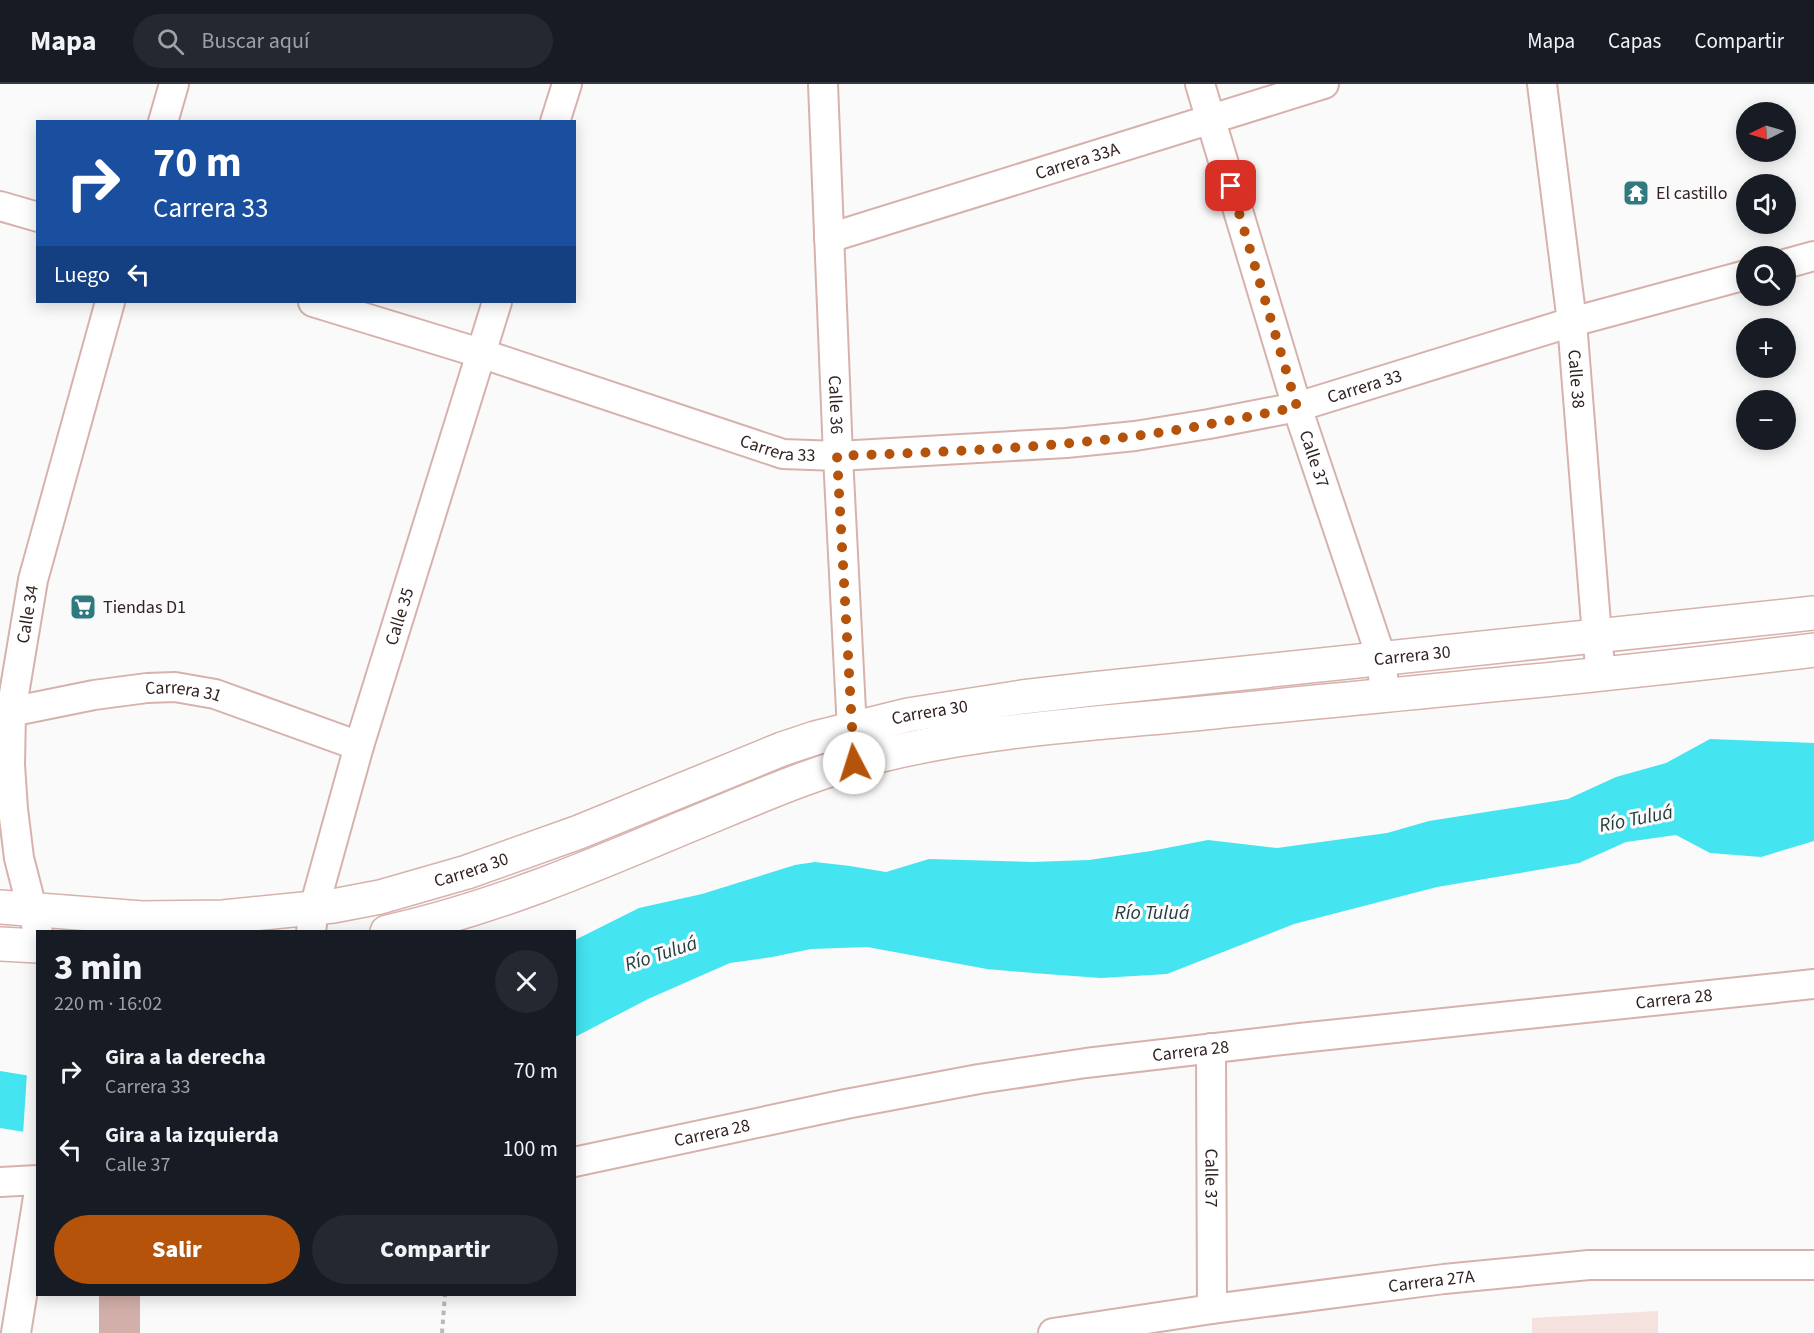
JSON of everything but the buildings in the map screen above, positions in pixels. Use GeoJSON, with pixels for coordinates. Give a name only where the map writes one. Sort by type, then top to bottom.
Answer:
{"type":"FeatureCollection","features":[{"type":"Feature","properties":{"kind":"main road","name":"Carrera 30"},"geometry":{"type":"LineString","coordinates":[[0,907],[35,921],[142,918],[313,920],[380,897],[467,872],[579,832],[782,749],[851,728],[908,715],[1022,697],[1382,657],[1814,613]]}},
{"type":"Feature","properties":{"kind":"main road","name":"Carrera 30"},"geometry":{"type":"LineString","coordinates":[[395,930],[519,894],[583,870],[792,783],[854,763],[910,749],[1038,730],[1601,674],[1814,650]]}},
{"type":"Feature","properties":{"kind":"main road"},"geometry":{"type":"LineString","coordinates":[[0,944],[36,946]]}},
{"type":"Feature","properties":{"kind":"street"},"geometry":{"type":"LineString","coordinates":[[164,120],[174,84]]}},
{"type":"Feature","properties":{"kind":"street"},"geometry":{"type":"LineString","coordinates":[[556,120],[567,84]]}},
{"type":"Feature","properties":{"kind":"street","name":"Calle 36"},"geometry":{"type":"LineString","coordinates":[[823,84],[837,456],[854,763]]}},
{"type":"Feature","properties":{"kind":"street","name":"Calle 37"},"geometry":{"type":"LineString","coordinates":[[1200,84],[1297,407],[1382,657],[1385,694]]}},
{"type":"Feature","properties":{"kind":"street","name":"Carrera 33A"},"geometry":{"type":"LineString","coordinates":[[829,238],[1324,84]]}},
{"type":"Feature","properties":{"kind":"street","name":"Calle 38"},"geometry":{"type":"LineString","coordinates":[[1542,84],[1572,322],[1601,674]]}},
{"type":"Feature","properties":{"kind":"street"},"geometry":{"type":"LineString","coordinates":[[0,206],[36,216]]}},
{"type":"Feature","properties":{"kind":"street"},"geometry":{"type":"LineString","coordinates":[[1796,261],[1814,256]]}},
{"type":"Feature","properties":{"kind":"street","name":"Carrera 33"},"geometry":{"type":"LineString","coordinates":[[316,303],[480,353],[783,454],[837,456],[1077,442],[1209,424],[1297,407],[1572,322],[1736,277]]}},
{"type":"Feature","properties":{"kind":"street","name":"Calle 34"},"geometry":{"type":"LineString","coordinates":[[35,921],[20,858],[13,809],[5,713],[33,580],[110,303]]}},
{"type":"Feature","properties":{"kind":"street","name":"Calle 35"},"geometry":{"type":"LineString","coordinates":[[313,920],[359,746],[497,303]]}},
{"type":"Feature","properties":{"kind":"street","name":"Carrera 31"},"geometry":{"type":"LineString","coordinates":[[5,713],[94,695],[175,687],[215,694],[359,746]]}},
{"type":"Feature","properties":{"kind":"street","name":"Carrera 28"},"geometry":{"type":"LineString","coordinates":[[576,1162],[773,1119],[979,1079],[1211,1048],[1814,984]]}},
{"type":"Feature","properties":{"kind":"street","name":"Calle 37"},"geometry":{"type":"LineString","coordinates":[[1211,1048],[1212,1309]]}},
{"type":"Feature","properties":{"kind":"street"},"geometry":{"type":"LineString","coordinates":[[0,1182],[36,1180]]}},
{"type":"Feature","properties":{"kind":"street"},"geometry":{"type":"LineString","coordinates":[[16,1333],[36,1209]]}},
{"type":"Feature","properties":{"kind":"street","name":"Carrera 27A"},"geometry":{"type":"LineString","coordinates":[[1053,1333],[1212,1309],[1444,1279],[1589,1265],[1814,1265]]}},
{"type":"Feature","properties":{"kind":"path"},"geometry":{"type":"LineString","coordinates":[[442,1333],[445,1296]]}},
{"type":"Feature","properties":{"kind":"shaded area"},"geometry":{"type":"Polygon","coordinates":[[[1658,1311],[1658,1333],[1532,1333],[1532,1318],[1658,1311]]]}},
{"type":"Feature","properties":{"kind":"water","name":"Río Tuluá"},"geometry":{"type":"Polygon","coordinates":[[[1710,739],[1814,743],[1814,841],[1761,857],[1710,853],[1676,835],[1626,842],[1579,863],[1437,887],[1294,924],[1167,974],[1101,978],[987,969],[867,947],[811,949],[730,963],[648,999],[576,1036],[576,940],[639,908],[702,894],[795,865],[815,862],[886,872],[929,859],[1032,862],[1089,860],[1208,840],[1277,848],[1387,833],[1429,821],[1568,799],[1616,777],[1666,763],[1710,739]]]}},
{"type":"Feature","properties":{"kind":"water"},"geometry":{"type":"Polygon","coordinates":[[[0,1071],[36,1077],[36,1134],[0,1128],[0,1071]]]}},
{"type":"Feature","properties":{"kind":"pier"},"geometry":{"type":"Polygon","coordinates":[[[27,1072],[36,1074],[36,1137],[23,1135],[27,1072]]]}},
{"type":"Feature","properties":{"kind":"place","name":"El castillo"},"geometry":{"type":"Point","coordinates":[1636,193]}},
{"type":"Feature","properties":{"kind":"place","name":"Tiendas D1"},"geometry":{"type":"Point","coordinates":[83,607]}},
{"type":"Feature","properties":{"kind":"route"},"geometry":{"type":"LineString","coordinates":[[854,763],[837,456],[985,449],[1135,436],[1297,407],[1231,186]]}}]}
